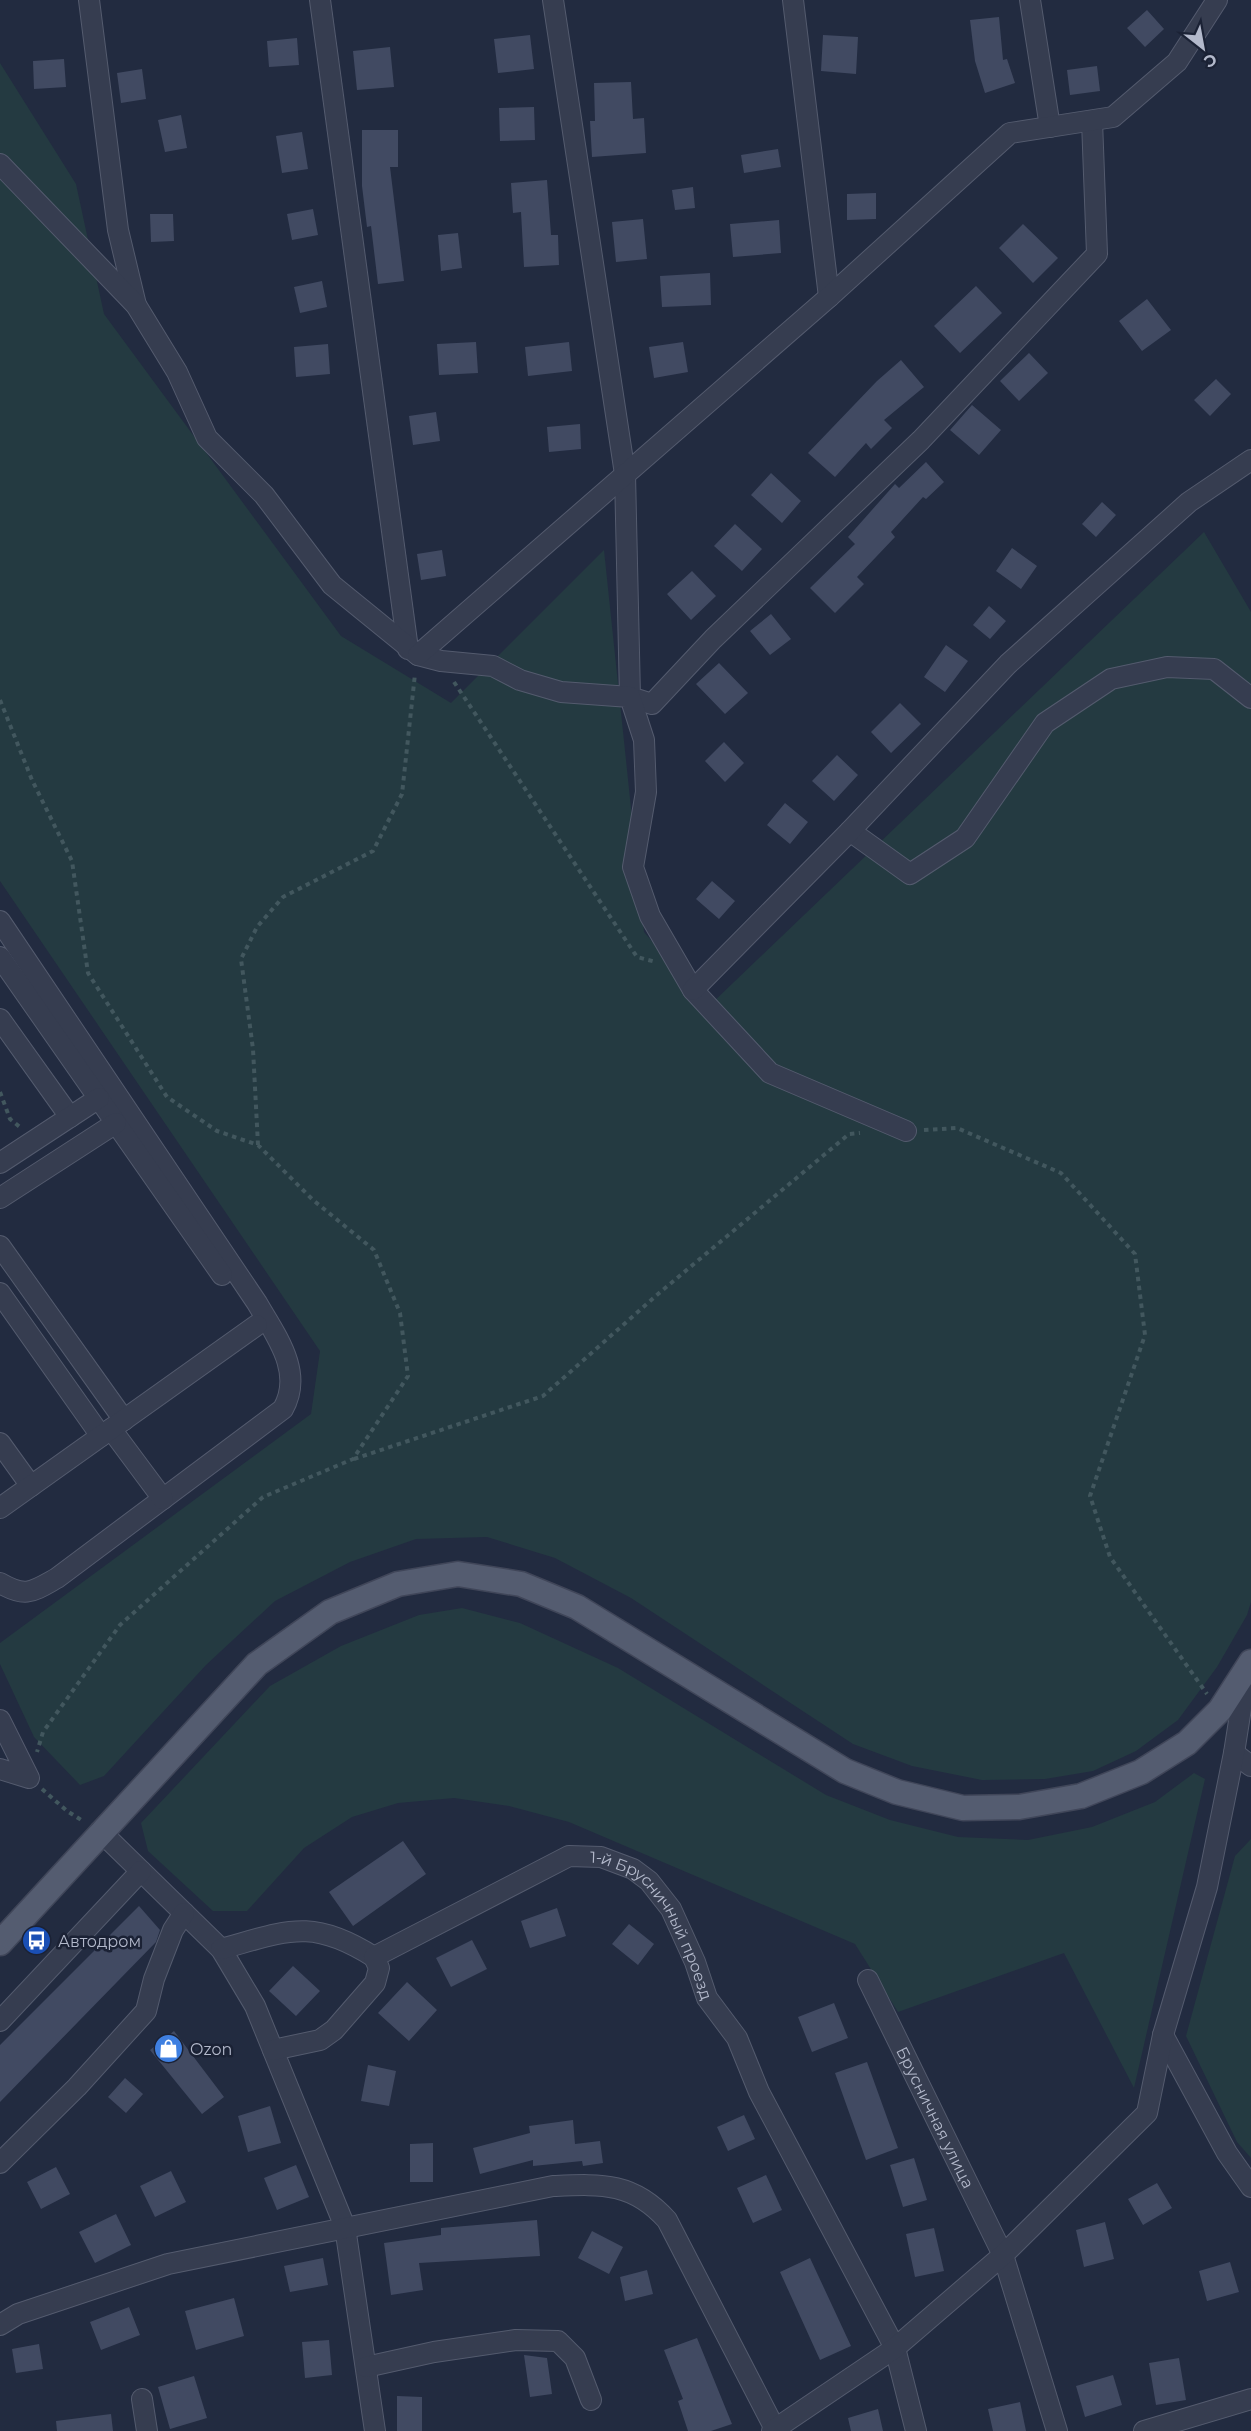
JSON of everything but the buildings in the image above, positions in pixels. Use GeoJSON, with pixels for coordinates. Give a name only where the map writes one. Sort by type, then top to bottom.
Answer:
{"type":"FeatureCollection","features":[{"type":"Feature","properties":{"kind":"main road"},"geometry":{"type":"LineString","coordinates":[[0,1942],[100,1831],[257,1664],[330,1612],[398,1584],[458,1574],[521,1584],[577,1607],[845,1771],[897,1792],[963,1808],[1019,1807],[1081,1796],[1150,1767],[1187,1743],[1220,1710],[1249,1666]]}},
{"type":"Feature","properties":{"kind":"street"},"geometry":{"type":"LineString","coordinates":[[89,0],[118,230],[136,305]]}},
{"type":"Feature","properties":{"kind":"street"},"geometry":{"type":"LineString","coordinates":[[320,0],[413,652]]}},
{"type":"Feature","properties":{"kind":"street"},"geometry":{"type":"LineString","coordinates":[[553,0],[625,474],[630,697],[644,740],[646,792],[633,867],[650,916],[693,990],[770,1073],[906,1131]]}},
{"type":"Feature","properties":{"kind":"street"},"geometry":{"type":"LineString","coordinates":[[793,0],[829,297]]}},
{"type":"Feature","properties":{"kind":"street"},"geometry":{"type":"LineString","coordinates":[[1029,0],[1050,127]]}},
{"type":"Feature","properties":{"kind":"street"},"geometry":{"type":"LineString","coordinates":[[413,652],[625,474],[829,297],[1010,133],[1113,117],[1177,62],[1217,0]]}},
{"type":"Feature","properties":{"kind":"street"},"geometry":{"type":"LineString","coordinates":[[0,164],[136,305],[177,372],[207,438],[264,495],[332,585],[413,652],[441,661],[494,666],[520,680],[561,692],[630,697],[652,704],[713,639],[921,440],[1097,254],[1092,121]]}},
{"type":"Feature","properties":{"kind":"street"},"geometry":{"type":"LineString","coordinates":[[693,990],[850,831],[1008,664],[1189,502],[1251,460]]}},
{"type":"Feature","properties":{"kind":"street"},"geometry":{"type":"LineString","coordinates":[[850,831],[910,874],[964,838],[1045,723],[1111,679],[1167,667],[1214,669],[1251,698]]}},
{"type":"Feature","properties":{"kind":"street"},"geometry":{"type":"LineString","coordinates":[[0,921],[257,1303],[285,1352],[292,1381],[290,1396],[282,1409],[57,1578],[35,1590],[16,1593],[0,1583]]}},
{"type":"Feature","properties":{"kind":"street"},"geometry":{"type":"LineString","coordinates":[[0,957],[257,1325],[281,1367],[284,1389],[277,1409],[261,1426]]}},
{"type":"Feature","properties":{"kind":"street"},"geometry":{"type":"LineString","coordinates":[[0,1019],[70,1117]]}},
{"type":"Feature","properties":{"kind":"street"},"geometry":{"type":"LineString","coordinates":[[0,1163],[99,1098]]}},
{"type":"Feature","properties":{"kind":"street"},"geometry":{"type":"LineString","coordinates":[[0,1198],[116,1123]]}},
{"type":"Feature","properties":{"kind":"street"},"geometry":{"type":"LineString","coordinates":[[0,1246],[112,1428]]}},
{"type":"Feature","properties":{"kind":"street"},"geometry":{"type":"LineString","coordinates":[[0,1293],[112,1428],[163,1499]]}},
{"type":"Feature","properties":{"kind":"street"},"geometry":{"type":"LineString","coordinates":[[0,1508],[257,1325]]}},
{"type":"Feature","properties":{"kind":"street"},"geometry":{"type":"LineString","coordinates":[[0,1443],[31,1486]]}},
{"type":"Feature","properties":{"kind":"street"},"geometry":{"type":"LineString","coordinates":[[0,2325],[18,2314],[168,2264],[554,2186],[617,2187],[640,2195],[667,2220],[774,2430],[895,2349],[1003,2255],[1147,2113],[1163,2035],[1207,1887],[1249,1666]]}},
{"type":"Feature","properties":{"kind":"street"},"geometry":{"type":"LineString","coordinates":[[0,1720],[30,1778]]}},
{"type":"Feature","properties":{"kind":"street"},"geometry":{"type":"LineString","coordinates":[[1234,1753],[1251,1766]]}},
{"type":"Feature","properties":{"kind":"street"},"geometry":{"type":"LineString","coordinates":[[0,1769],[30,1778]]}},
{"type":"Feature","properties":{"kind":"street"},"geometry":{"type":"LineString","coordinates":[[100,1831],[221,1949],[255,2006],[345,2227],[375,2431]]}},
{"type":"Feature","properties":{"kind":"street","name":"1-й Брусничный проезд"},"geometry":{"type":"LineString","coordinates":[[374,1957],[569,1856],[601,1857],[617,1862],[649,1881],[660,1894],[682,1931],[707,1998],[737,2038],[759,2092],[895,2349],[916,2431]]}},
{"type":"Feature","properties":{"kind":"street"},"geometry":{"type":"LineString","coordinates":[[0,2021],[141,1871]]}},
{"type":"Feature","properties":{"kind":"street"},"geometry":{"type":"LineString","coordinates":[[0,2163],[77,2087],[146,2011],[154,1978],[173,1930],[184,1913]]}},
{"type":"Feature","properties":{"kind":"street"},"geometry":{"type":"LineString","coordinates":[[221,1949],[304,1930],[355,1945],[374,1957],[379,1968],[375,1983],[363,2000],[326,2036],[273,2050]]}},
{"type":"Feature","properties":{"kind":"street","name":"Брусничная улица"},"geometry":{"type":"LineString","coordinates":[[868,1980],[1003,2255],[1057,2431]]}},
{"type":"Feature","properties":{"kind":"street"},"geometry":{"type":"LineString","coordinates":[[1163,2035],[1227,2153],[1251,2187]]}},
{"type":"Feature","properties":{"kind":"street"},"geometry":{"type":"LineString","coordinates":[[366,2367],[434,2352],[516,2340],[558,2341],[575,2358],[591,2400]]}},
{"type":"Feature","properties":{"kind":"street"},"geometry":{"type":"LineString","coordinates":[[1144,2431],[1251,2398]]}},
{"type":"Feature","properties":{"kind":"street"},"geometry":{"type":"LineString","coordinates":[[142,2399],[147,2431]]}},
{"type":"Feature","properties":{"kind":"path"},"geometry":{"type":"LineString","coordinates":[[258,1145],[253,1049],[241,959],[257,927],[283,897],[373,850],[402,794],[413,652]]}},
{"type":"Feature","properties":{"kind":"path"},"geometry":{"type":"LineString","coordinates":[[441,661],[638,957],[668,965],[675,958]]}},
{"type":"Feature","properties":{"kind":"path"},"geometry":{"type":"LineString","coordinates":[[0,700],[32,780],[72,861],[88,973],[167,1096],[217,1131],[258,1145],[313,1200],[374,1250],[400,1313],[408,1376],[353,1459]]}},
{"type":"Feature","properties":{"kind":"path"},"geometry":{"type":"LineString","coordinates":[[0,1092],[10,1119],[36,1140]]}},
{"type":"Feature","properties":{"kind":"path"},"geometry":{"type":"LineString","coordinates":[[906,1131],[957,1128],[1060,1173],[1135,1254],[1145,1335],[1090,1496],[1110,1557],[1220,1710]]}},
{"type":"Feature","properties":{"kind":"path"},"geometry":{"type":"LineString","coordinates":[[100,1831],[67,1811],[30,1778],[43,1732],[120,1625],[263,1497],[353,1459],[543,1396],[624,1323],[849,1134],[872,1132]]}},
{"type":"Feature","properties":{"kind":"shaded area"},"geometry":{"type":"Polygon","coordinates":[[[0,63],[76,184],[104,314],[341,636],[451,703],[604,550],[644,932],[709,1006],[1204,532],[1251,612],[1251,1602],[1247,1615],[1217,1667],[1178,1720],[1136,1751],[1093,1771],[1045,1779],[982,1780],[912,1766],[853,1744],[631,1598],[555,1558],[487,1537],[416,1539],[350,1562],[275,1601],[206,1665],[104,1776],[80,1785],[34,1737],[0,1664],[0,1643],[311,1414],[320,1351],[0,881],[0,63]]]}},
{"type":"Feature","properties":{"kind":"shaded area"},"geometry":{"type":"Polygon","coordinates":[[[462,1608],[520,1623],[618,1668],[826,1795],[890,1820],[958,1837],[1028,1840],[1092,1827],[1155,1802],[1194,1773],[1205,1779],[1134,2088],[1064,1953],[898,2012],[855,1944],[569,1822],[509,1806],[454,1798],[398,1803],[352,1817],[304,1848],[247,1911],[213,1911],[148,1851],[141,1823],[270,1686],[341,1646],[419,1615],[462,1608]]]}},
{"type":"Feature","properties":{"kind":"shaded area"},"geometry":{"type":"Polygon","coordinates":[[[1251,1839],[1251,2158],[1237,2142],[1186,2036],[1235,1856],[1251,1839]]]}},
{"type":"Feature","properties":{"kind":"place","name":"Автодром"},"geometry":{"type":"Point","coordinates":[37,1941]}},
{"type":"Feature","properties":{"kind":"place","name":"Ozon"},"geometry":{"type":"Point","coordinates":[169,2049]}}]}
